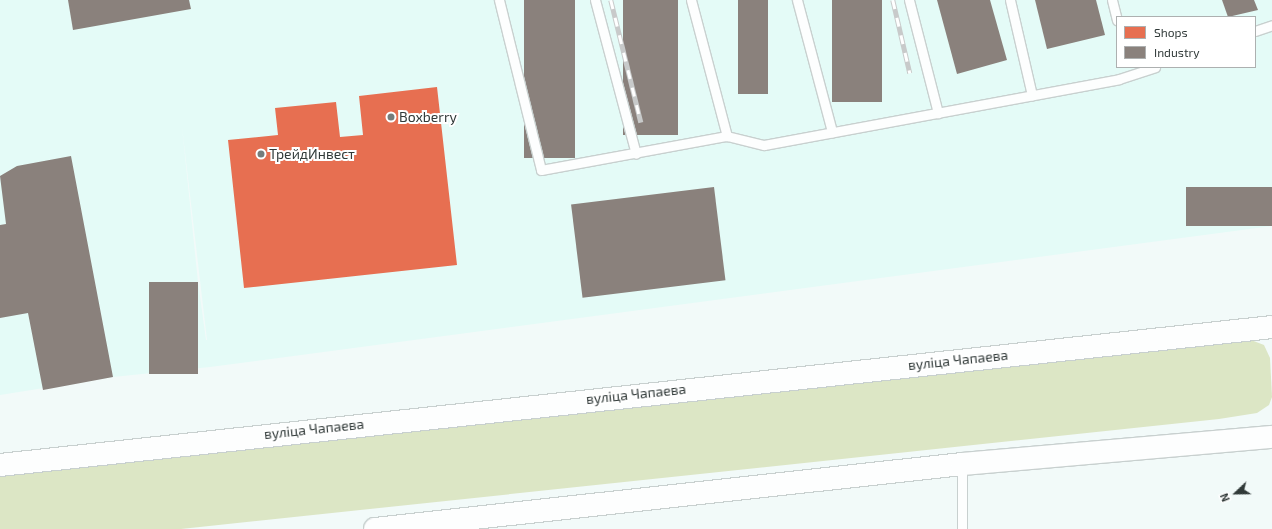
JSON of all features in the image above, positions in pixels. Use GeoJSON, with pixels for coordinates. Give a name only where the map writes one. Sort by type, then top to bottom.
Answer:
{"type":"FeatureCollection","features":[{"type":"Feature","properties":{"kind":"main road","name":"вуліца Чапаева"},"geometry":{"type":"LineString","coordinates":[[0,465],[1272,327]]}},
{"type":"Feature","properties":{"kind":"main road"},"geometry":{"type":"LineString","coordinates":[[375,529],[962,464],[1272,437]]}},
{"type":"Feature","properties":{"kind":"lane"},"geometry":{"type":"LineString","coordinates":[[499,0],[541,170],[636,154],[727,136],[764,145],[1032,95],[1130,71],[1149,68]]}},
{"type":"Feature","properties":{"kind":"lane"},"geometry":{"type":"LineString","coordinates":[[596,0],[636,154]]}},
{"type":"Feature","properties":{"kind":"lane"},"geometry":{"type":"LineString","coordinates":[[691,0],[727,136]]}},
{"type":"Feature","properties":{"kind":"lane"},"geometry":{"type":"LineString","coordinates":[[797,0],[832,132]]}},
{"type":"Feature","properties":{"kind":"lane"},"geometry":{"type":"LineString","coordinates":[[909,0],[938,113]]}},
{"type":"Feature","properties":{"kind":"lane"},"geometry":{"type":"LineString","coordinates":[[1010,0],[1032,95]]}},
{"type":"Feature","properties":{"kind":"lane"},"geometry":{"type":"LineString","coordinates":[[1112,0],[1116,16]]}},
{"type":"Feature","properties":{"kind":"lane"},"geometry":{"type":"LineString","coordinates":[[1256,31],[1272,25]]}},
{"type":"Feature","properties":{"kind":"lane"},"geometry":{"type":"LineString","coordinates":[[962,464],[962,529]]}},
{"type":"Feature","properties":{"kind":"shaded area"},"geometry":{"type":"Polygon","coordinates":[[[0,0],[1272,0],[1272,226],[210,367],[113,377],[0,395],[0,0]],[[182,127],[198,282],[207,340],[182,127]]]}},
{"type":"Feature","properties":{"kind":"green space"},"geometry":{"type":"Polygon","coordinates":[[[1251,340],[1264,345],[1270,358],[1272,397],[1269,405],[1257,413],[1219,419],[181,529],[0,529],[0,474],[1251,340]]]}},
{"type":"Feature","properties":{"kind":"building: Shops"},"geometry":{"type":"Polygon","coordinates":[[[437,87],[457,265],[244,288],[228,140],[278,135],[275,108],[336,102],[340,137],[363,135],[359,96],[437,87]]]}},
{"type":"Feature","properties":{"kind":"building: Industry"},"geometry":{"type":"Polygon","coordinates":[[[68,0],[189,0],[191,9],[73,30],[68,0]]]}},
{"type":"Feature","properties":{"kind":"building: Industry"},"geometry":{"type":"Polygon","coordinates":[[[524,0],[575,0],[575,158],[524,158],[524,0]]]}},
{"type":"Feature","properties":{"kind":"building: Industry"},"geometry":{"type":"Polygon","coordinates":[[[623,0],[678,0],[678,135],[623,135],[623,0]]]}},
{"type":"Feature","properties":{"kind":"building: Industry"},"geometry":{"type":"Polygon","coordinates":[[[738,0],[768,0],[768,94],[738,94],[738,0]]]}},
{"type":"Feature","properties":{"kind":"building: Industry"},"geometry":{"type":"Polygon","coordinates":[[[832,0],[882,0],[882,102],[832,102],[832,0]]]}},
{"type":"Feature","properties":{"kind":"building: Industry"},"geometry":{"type":"Polygon","coordinates":[[[937,0],[990,0],[1007,60],[957,74],[937,0]]]}},
{"type":"Feature","properties":{"kind":"building: Industry"},"geometry":{"type":"Polygon","coordinates":[[[1035,0],[1096,0],[1105,35],[1047,49],[1035,0]]]}},
{"type":"Feature","properties":{"kind":"building: Industry"},"geometry":{"type":"Polygon","coordinates":[[[1222,0],[1254,0],[1258,10],[1232,16],[1228,16],[1222,0]]]}},
{"type":"Feature","properties":{"kind":"building: Industry"},"geometry":{"type":"Polygon","coordinates":[[[71,156],[113,377],[43,390],[28,313],[0,318],[0,225],[6,224],[0,176],[17,166],[71,156]]]}},
{"type":"Feature","properties":{"kind":"building: Industry"},"geometry":{"type":"Polygon","coordinates":[[[714,187],[725,280],[583,298],[571,205],[714,187]]]}},
{"type":"Feature","properties":{"kind":"building: Industry"},"geometry":{"type":"Polygon","coordinates":[[[1186,187],[1272,187],[1272,226],[1186,226],[1186,187]]]}},
{"type":"Feature","properties":{"kind":"building: Industry"},"geometry":{"type":"Polygon","coordinates":[[[149,282],[198,282],[198,374],[149,374],[149,282]]]}},
{"type":"Feature","properties":{"kind":"railway"},"geometry":{"type":"LineString","coordinates":[[611,0],[641,122]]}},
{"type":"Feature","properties":{"kind":"railway"},"geometry":{"type":"LineString","coordinates":[[893,0],[910,73]]}},
{"type":"Feature","properties":{"kind":"place","name":"Boxberry"},"geometry":{"type":"Point","coordinates":[391,117]}},
{"type":"Feature","properties":{"kind":"place","name":"ТрейдИнвест"},"geometry":{"type":"Point","coordinates":[261,154]}}]}
